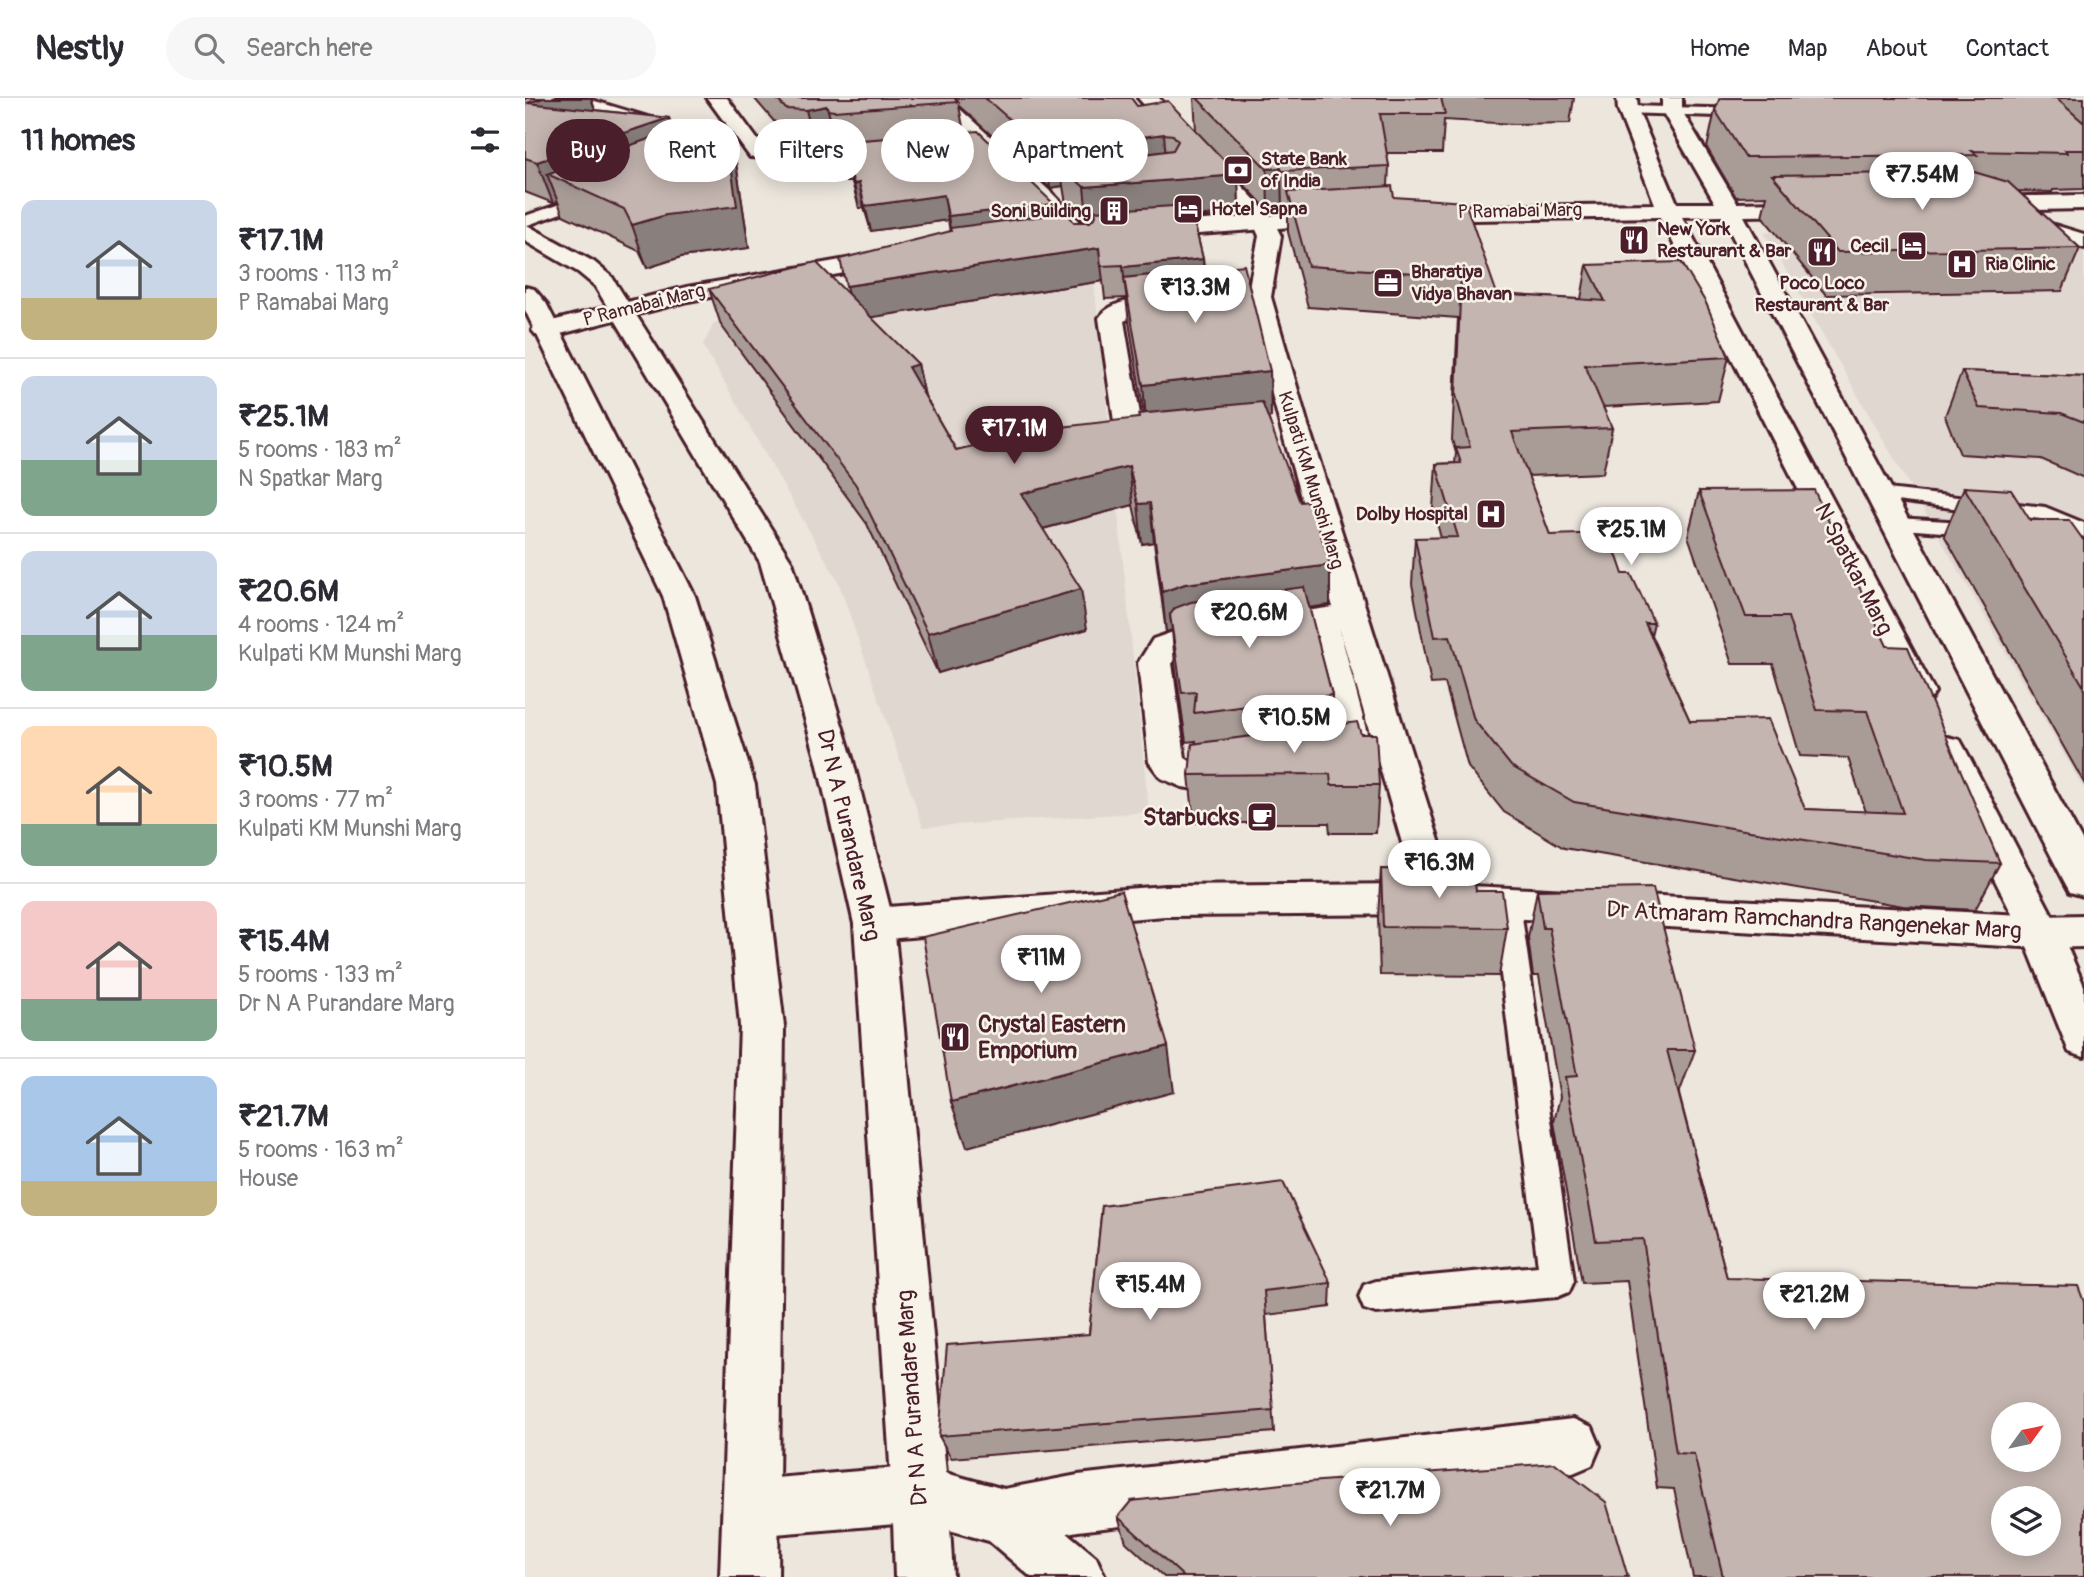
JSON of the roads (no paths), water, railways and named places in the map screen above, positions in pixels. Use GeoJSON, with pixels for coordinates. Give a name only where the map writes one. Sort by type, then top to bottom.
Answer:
{"type":"FeatureCollection","features":[{"type":"Feature","properties":{"kind":"main road"},"geometry":{"type":"LineString","coordinates":[[565,98],[644,122]]}},
{"type":"Feature","properties":{"kind":"main road"},"geometry":{"type":"LineString","coordinates":[[717,98],[754,149]]}},
{"type":"Feature","properties":{"kind":"main road"},"geometry":{"type":"LineString","coordinates":[[937,98],[987,146],[1055,197],[1083,241]]}},
{"type":"Feature","properties":{"kind":"main road"},"geometry":{"type":"LineString","coordinates":[[1148,98],[1267,230]]}},
{"type":"Feature","properties":{"kind":"main road","name":"N Spatkar Marg"},"geometry":{"type":"LineString","coordinates":[[1627,104],[1672,216],[2041,932],[2084,1039]]}},
{"type":"Feature","properties":{"kind":"main road"},"geometry":{"type":"LineString","coordinates":[[1672,104],[2084,881]]}},
{"type":"Feature","properties":{"kind":"main road"},"geometry":{"type":"LineString","coordinates":[[974,147],[987,146]]}},
{"type":"Feature","properties":{"kind":"main road"},"geometry":{"type":"LineString","coordinates":[[1655,172],[1707,171]]}},
{"type":"Feature","properties":{"kind":"main road"},"geometry":{"type":"LineString","coordinates":[[2084,202],[1961,210],[2019,221],[2084,241]]}},
{"type":"Feature","properties":{"kind":"main road","name":"P Ramabai Marg"},"geometry":{"type":"LineString","coordinates":[[1392,222],[1832,215]]}},
{"type":"Feature","properties":{"kind":"main road"},"geometry":{"type":"LineString","coordinates":[[2019,221],[2084,219]]}},
{"type":"Feature","properties":{"kind":"main road"},"geometry":{"type":"LineString","coordinates":[[1057,245],[1083,241],[1359,224]]}},
{"type":"Feature","properties":{"kind":"main road","name":"Kulpati KM Munshi Marg"},"geometry":{"type":"LineString","coordinates":[[1267,230],[1233,299],[1284,426],[1336,618],[1393,751],[1438,899]]}},
{"type":"Feature","properties":{"kind":"main road","name":"Dr N A Purandare Marg"},"geometry":{"type":"LineString","coordinates":[[525,231],[586,267],[604,282],[776,562],[835,761],[874,924],[920,1494],[924,1577]]}},
{"type":"Feature","properties":{"kind":"main road","name":"P Ramabai Marg"},"geometry":{"type":"LineString","coordinates":[[550,339],[817,278],[912,264]]}},
{"type":"Feature","properties":{"kind":"main road"},"geometry":{"type":"LineString","coordinates":[[525,294],[534,303],[679,596],[736,785],[762,1026],[749,1577]]}},
{"type":"Feature","properties":{"kind":"main road"},"geometry":{"type":"LineString","coordinates":[[1186,438],[1149,443],[1136,440],[1130,435],[1111,318],[1117,313],[1129,310],[1233,299]]}},
{"type":"Feature","properties":{"kind":"main road"},"geometry":{"type":"LineString","coordinates":[[1273,767],[1191,778],[1173,772],[1167,762],[1156,663],[1165,648],[1188,638],[1336,618],[1341,758],[1393,751]]}},
{"type":"Feature","properties":{"kind":"main road","name":"Dr Atmaram Ramchandra Rangenekar Marg"},"geometry":{"type":"LineString","coordinates":[[874,924],[1165,901],[1438,899],[2041,932],[2084,931]]}},
{"type":"Feature","properties":{"kind":"main road"},"geometry":{"type":"LineString","coordinates":[[1004,1517],[1078,1503],[1573,1447]]}},
{"type":"Feature","properties":{"kind":"main road"},"geometry":{"type":"LineString","coordinates":[[751,1508],[920,1494],[1004,1517],[1076,1577]]}},
{"type":"Feature","properties":{"kind":"lane"},"geometry":{"type":"LineString","coordinates":[[1627,104],[1672,104],[1764,113]]}},
{"type":"Feature","properties":{"kind":"lane"},"geometry":{"type":"LineString","coordinates":[[525,221],[606,191]]}},
{"type":"Feature","properties":{"kind":"lane"},"geometry":{"type":"LineString","coordinates":[[1879,494],[2045,513],[2084,531]]}},
{"type":"Feature","properties":{"kind":"lane"},"geometry":{"type":"LineString","coordinates":[[1896,524],[2005,530]]}},
{"type":"Feature","properties":{"kind":"lane"},"geometry":{"type":"LineString","coordinates":[[1376,1297],[1557,1281],[1506,903]]}},
{"type":"Feature","properties":{"kind":"place","name":"State Bank of India"},"geometry":{"type":"Point","coordinates":[1238,170]}},
{"type":"Feature","properties":{"kind":"place","name":"Hotel Sapna"},"geometry":{"type":"Point","coordinates":[1188,209]}},
{"type":"Feature","properties":{"kind":"place","name":"Soni Building"},"geometry":{"type":"Point","coordinates":[1114,211]}},
{"type":"Feature","properties":{"kind":"place","name":"New York Restaurant & Bar"},"geometry":{"type":"Point","coordinates":[1634,240]}},
{"type":"Feature","properties":{"kind":"place","name":"Cecil"},"geometry":{"type":"Point","coordinates":[1912,246]}},
{"type":"Feature","properties":{"kind":"place","name":"Poco Loco Restaurant & Bar"},"geometry":{"type":"Point","coordinates":[1822,252]}},
{"type":"Feature","properties":{"kind":"place","name":"Ria Clinic"},"geometry":{"type":"Point","coordinates":[1962,264]}},
{"type":"Feature","properties":{"kind":"place","name":"Bharatiya Vidya Bhavan"},"geometry":{"type":"Point","coordinates":[1388,283]}},
{"type":"Feature","properties":{"kind":"place","name":"Dolby Hospital"},"geometry":{"type":"Point","coordinates":[1491,514]}},
{"type":"Feature","properties":{"kind":"place","name":"Starbucks"},"geometry":{"type":"Point","coordinates":[1262,817]}},
{"type":"Feature","properties":{"kind":"place","name":"Crystal Eastern Emporium"},"geometry":{"type":"Point","coordinates":[955,1037]}}]}
